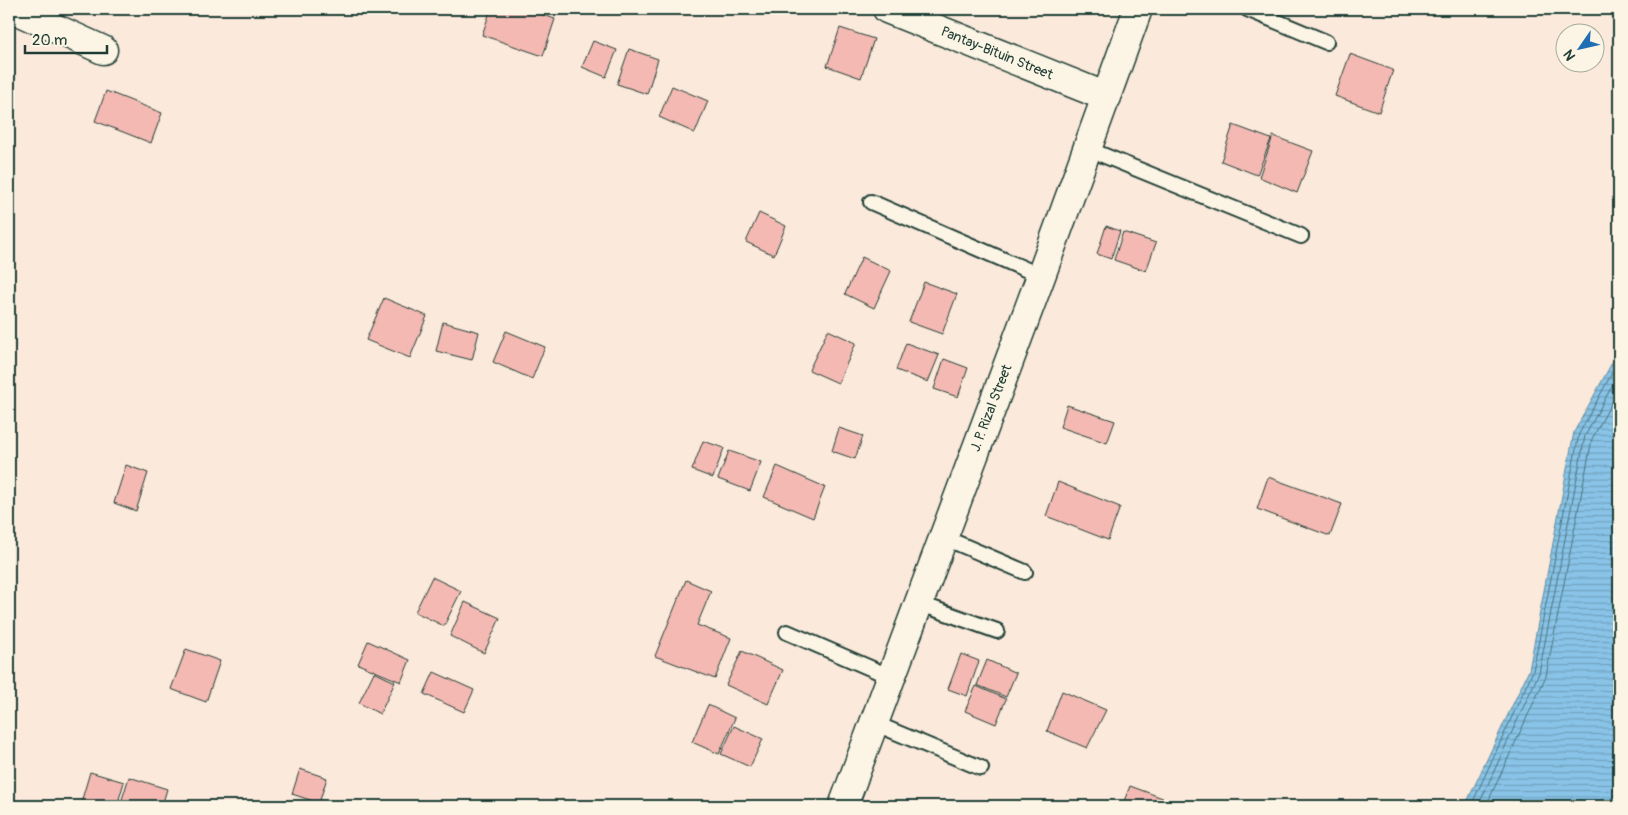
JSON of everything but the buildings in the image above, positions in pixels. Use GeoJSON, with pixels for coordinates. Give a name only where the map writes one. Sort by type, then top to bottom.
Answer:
{"type":"FeatureCollection","features":[{"type":"Feature","properties":{"kind":"main road"},"geometry":{"type":"LineString","coordinates":[[13,9],[103,50]]}},
{"type":"Feature","properties":{"kind":"main road","name":"Pantay-Bituin Street"},"geometry":{"type":"LineString","coordinates":[[887,9],[1106,97]]}},
{"type":"Feature","properties":{"kind":"main road","name":"J. P. Rizal Street"},"geometry":{"type":"LineString","coordinates":[[843,806],[1041,276],[1138,9]]}},
{"type":"Feature","properties":{"kind":"lane"},"geometry":{"type":"LineString","coordinates":[[1247,9],[1326,42]]}},
{"type":"Feature","properties":{"kind":"lane"},"geometry":{"type":"LineString","coordinates":[[1088,149],[1301,236]]}},
{"type":"Feature","properties":{"kind":"lane"},"geometry":{"type":"LineString","coordinates":[[871,202],[1041,276]]}},
{"type":"Feature","properties":{"kind":"lane"},"geometry":{"type":"LineString","coordinates":[[943,537],[1025,572]]}},
{"type":"Feature","properties":{"kind":"lane"},"geometry":{"type":"LineString","coordinates":[[918,602],[997,631]]}},
{"type":"Feature","properties":{"kind":"lane"},"geometry":{"type":"LineString","coordinates":[[787,632],[891,678]]}},
{"type":"Feature","properties":{"kind":"lane"},"geometry":{"type":"LineString","coordinates":[[874,723],[981,768]]}},
{"type":"Feature","properties":{"kind":"water"},"geometry":{"type":"Polygon","coordinates":[[[1619,350],[1619,806],[1465,806],[1529,670],[1574,432],[1619,350]]]}}]}
